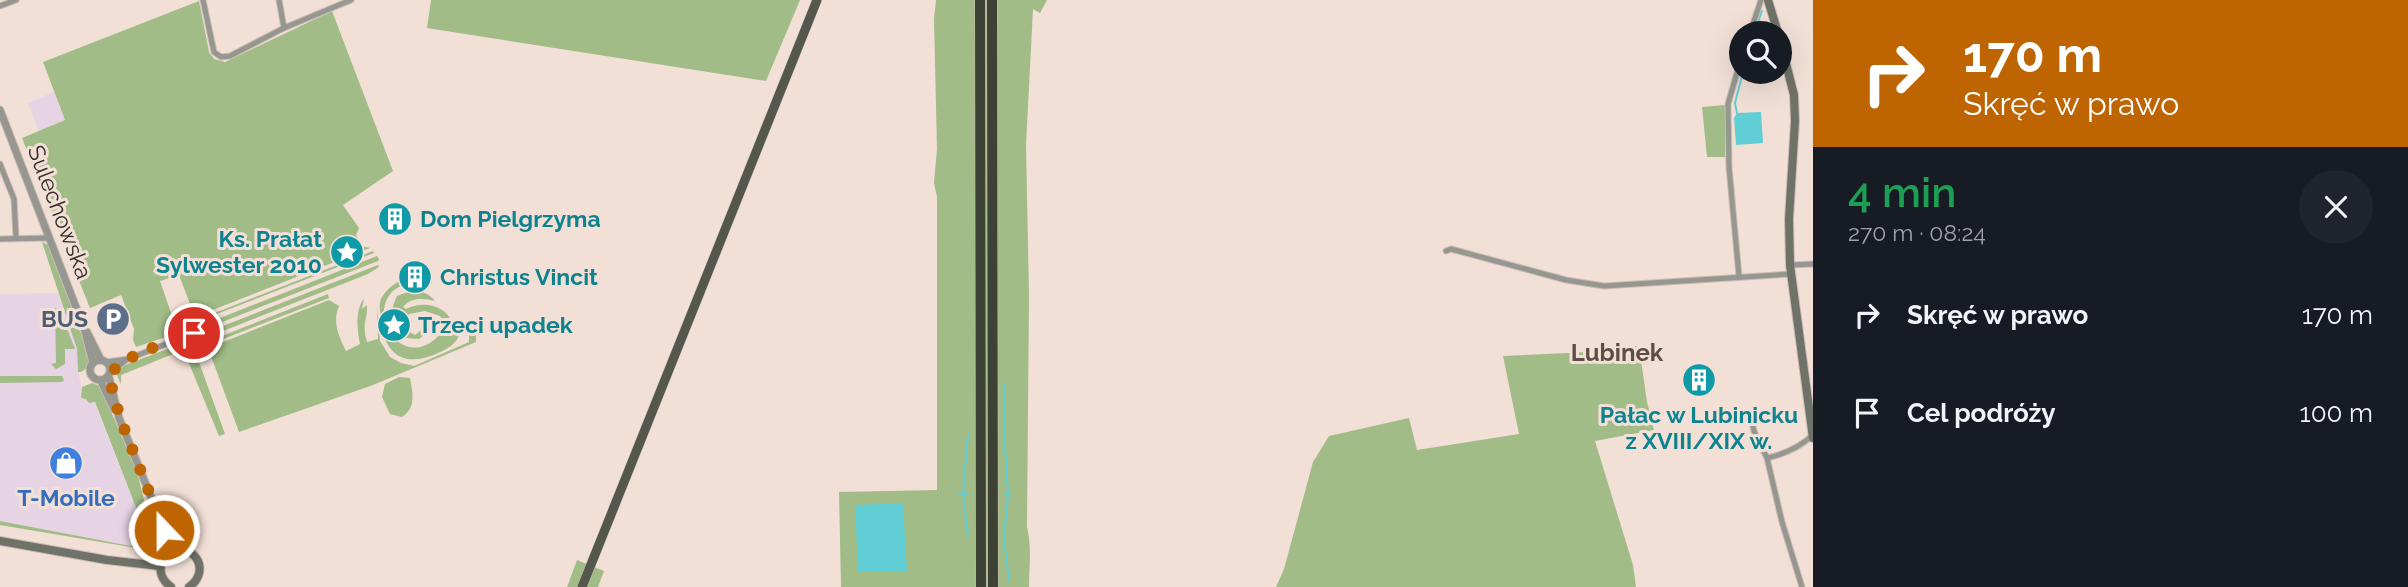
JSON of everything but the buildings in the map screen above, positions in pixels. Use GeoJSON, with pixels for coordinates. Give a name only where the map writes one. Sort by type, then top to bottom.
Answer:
{"type":"FeatureCollection","features":[{"type":"Feature","properties":{"kind":"highway"},"geometry":{"type":"LineString","coordinates":[[980,0],[981,587]]}},
{"type":"Feature","properties":{"kind":"highway"},"geometry":{"type":"LineString","coordinates":[[992,0],[993,587]]}},
{"type":"Feature","properties":{"kind":"main road"},"geometry":{"type":"LineString","coordinates":[[582,587],[817,0]]}},
{"type":"Feature","properties":{"kind":"main road"},"geometry":{"type":"LineString","coordinates":[[1768,0],[1774,21]]}},
{"type":"Feature","properties":{"kind":"main road"},"geometry":{"type":"LineString","coordinates":[[1792,84],[1795,106],[1790,219],[1791,269],[1813,436]]}},
{"type":"Feature","properties":{"kind":"main road"},"geometry":{"type":"LineString","coordinates":[[0,541],[107,560],[160,566]]}},
{"type":"Feature","properties":{"kind":"main road"},"geometry":{"type":"LineString","coordinates":[[171,587],[162,579],[160,566],[164,557],[173,551],[188,551],[198,562],[198,577],[189,587]]}},
{"type":"Feature","properties":{"kind":"street"},"geometry":{"type":"LineString","coordinates":[[0,6],[15,0]]}},
{"type":"Feature","properties":{"kind":"street"},"geometry":{"type":"LineString","coordinates":[[204,0],[214,51],[221,57],[230,56],[284,28],[351,0]]}},
{"type":"Feature","properties":{"kind":"street"},"geometry":{"type":"LineString","coordinates":[[279,0],[284,28]]}},
{"type":"Feature","properties":{"kind":"street"},"geometry":{"type":"LineString","coordinates":[[1754,21],[1761,0]]}},
{"type":"Feature","properties":{"kind":"street"},"geometry":{"type":"LineString","coordinates":[[1734,84],[1728,104],[1729,167],[1740,276]]}},
{"type":"Feature","properties":{"kind":"street","name":"Sulechowska"},"geometry":{"type":"LineString","coordinates":[[0,110],[84,328],[100,362]]}},
{"type":"Feature","properties":{"kind":"street"},"geometry":{"type":"LineString","coordinates":[[0,164],[14,199],[16,239]]}},
{"type":"Feature","properties":{"kind":"street"},"geometry":{"type":"LineString","coordinates":[[0,187],[9,187]]}},
{"type":"Feature","properties":{"kind":"street"},"geometry":{"type":"LineString","coordinates":[[0,239],[50,238]]}},
{"type":"Feature","properties":{"kind":"street"},"geometry":{"type":"LineString","coordinates":[[1446,251],[1451,249],[1566,280],[1604,286],[1740,276],[1813,264]]}},
{"type":"Feature","properties":{"kind":"street"},"geometry":{"type":"LineString","coordinates":[[128,359],[107,376],[94,379],[90,373],[100,362],[128,359],[194,333]]}},
{"type":"Feature","properties":{"kind":"street"},"geometry":{"type":"LineString","coordinates":[[100,362],[173,551]]}},
{"type":"Feature","properties":{"kind":"street"},"geometry":{"type":"LineString","coordinates":[[1751,417],[1754,431],[1767,458],[1801,587]]}},
{"type":"Feature","properties":{"kind":"street"},"geometry":{"type":"LineString","coordinates":[[1767,458],[1800,447],[1813,436]]}},
{"type":"Feature","properties":{"kind":"shaded area"},"geometry":{"type":"Polygon","coordinates":[[[54,92],[65,120],[39,131],[28,103],[54,92]]]}},
{"type":"Feature","properties":{"kind":"shaded area"},"geometry":{"type":"Polygon","coordinates":[[[58,293],[77,349],[82,387],[80,392],[86,399],[94,402],[144,528],[136,543],[131,546],[0,521],[0,294],[58,293]]]}},
{"type":"Feature","properties":{"kind":"green space"},"geometry":{"type":"Polygon","coordinates":[[[431,0],[800,0],[766,81],[427,28],[431,0]]]}},
{"type":"Feature","properties":{"kind":"green space"},"geometry":{"type":"Polygon","coordinates":[[[936,0],[1047,0],[1040,13],[1033,9],[1026,145],[1029,587],[841,587],[839,492],[937,490],[937,197],[934,183],[937,149],[934,19],[936,0]]]}},
{"type":"Feature","properties":{"kind":"green space"},"geometry":{"type":"Polygon","coordinates":[[[199,1],[209,52],[214,59],[225,62],[332,11],[393,171],[343,205],[359,228],[356,235],[361,246],[370,248],[195,317],[179,275],[160,281],[178,333],[136,347],[133,340],[134,329],[121,295],[90,308],[22,138],[65,120],[43,62],[199,1]]]}},
{"type":"Feature","properties":{"kind":"green space"},"geometry":{"type":"Polygon","coordinates":[[[1725,105],[1725,157],[1707,157],[1702,107],[1725,105]]]}},
{"type":"Feature","properties":{"kind":"green space"},"geometry":{"type":"Polygon","coordinates":[[[42,242],[50,246],[89,357],[88,367],[81,372],[78,372],[77,349],[42,242]]]}},
{"type":"Feature","properties":{"kind":"green space"},"geometry":{"type":"Polygon","coordinates":[[[373,251],[374,253],[204,319],[204,317],[373,251]]]}},
{"type":"Feature","properties":{"kind":"green space"},"geometry":{"type":"Polygon","coordinates":[[[377,256],[378,261],[207,328],[205,324],[377,256]]]}},
{"type":"Feature","properties":{"kind":"green space"},"geometry":{"type":"Polygon","coordinates":[[[378,265],[379,267],[368,274],[210,336],[208,332],[378,265]]]}},
{"type":"Feature","properties":{"kind":"green space"},"geometry":{"type":"Polygon","coordinates":[[[405,278],[414,279],[393,291],[385,304],[384,317],[388,329],[395,339],[405,346],[416,348],[429,344],[442,332],[444,322],[440,316],[425,311],[409,314],[405,318],[404,329],[415,335],[427,325],[425,320],[431,320],[426,333],[419,339],[404,338],[392,319],[397,296],[413,292],[427,294],[435,301],[417,299],[403,307],[406,309],[430,305],[449,316],[456,332],[460,332],[457,340],[442,351],[426,357],[407,359],[399,356],[387,343],[381,321],[381,299],[391,287],[405,278]]]}},
{"type":"Feature","properties":{"kind":"green space"},"geometry":{"type":"Polygon","coordinates":[[[328,294],[329,298],[213,343],[212,340],[328,294]]]}},
{"type":"Feature","properties":{"kind":"green space"},"geometry":{"type":"Polygon","coordinates":[[[364,298],[362,309],[367,305],[367,342],[378,339],[377,306],[380,341],[390,357],[401,363],[414,366],[469,342],[469,325],[476,320],[476,342],[373,385],[239,432],[208,348],[329,300],[339,306],[336,324],[346,351],[360,344],[358,314],[364,298]]]}},
{"type":"Feature","properties":{"kind":"green space"},"geometry":{"type":"Polygon","coordinates":[[[55,308],[59,308],[75,349],[65,349],[65,364],[56,369],[51,364],[56,363],[55,308]]]}},
{"type":"Feature","properties":{"kind":"green space"},"geometry":{"type":"Polygon","coordinates":[[[191,340],[225,434],[219,436],[186,356],[178,352],[121,375],[121,385],[116,372],[125,365],[191,340]]]}},
{"type":"Feature","properties":{"kind":"green space"},"geometry":{"type":"Polygon","coordinates":[[[1639,346],[1654,430],[1595,441],[1633,565],[1636,587],[1276,587],[1284,569],[1313,462],[1329,436],[1409,418],[1417,450],[1519,434],[1503,356],[1590,352],[1639,346]]]}},
{"type":"Feature","properties":{"kind":"green space"},"geometry":{"type":"Polygon","coordinates":[[[0,376],[62,376],[64,380],[0,383],[0,376]]]}},
{"type":"Feature","properties":{"kind":"green space"},"geometry":{"type":"Polygon","coordinates":[[[399,377],[410,378],[412,395],[410,409],[402,417],[390,414],[382,397],[385,384],[399,377]]]}},
{"type":"Feature","properties":{"kind":"green space"},"geometry":{"type":"Polygon","coordinates":[[[92,383],[100,386],[137,472],[156,547],[154,551],[0,525],[0,521],[131,546],[136,543],[144,528],[95,402],[89,403],[81,398],[82,387],[92,383]]]}},
{"type":"Feature","properties":{"kind":"green space"},"geometry":{"type":"Polygon","coordinates":[[[577,560],[604,571],[598,587],[567,587],[577,560]]]}},
{"type":"Feature","properties":{"kind":"water"},"geometry":{"type":"Polygon","coordinates":[[[1761,112],[1763,143],[1736,145],[1734,118],[1737,113],[1761,112]]]}},
{"type":"Feature","properties":{"kind":"water"},"geometry":{"type":"Polygon","coordinates":[[[903,503],[907,571],[858,571],[855,505],[903,503]]]}},
{"type":"Feature","properties":{"kind":"waterway"},"geometry":{"type":"LineString","coordinates":[[1758,21],[1762,11]]}},
{"type":"Feature","properties":{"kind":"waterway"},"geometry":{"type":"LineString","coordinates":[[1737,113],[1735,103],[1740,84]]}},
{"type":"Feature","properties":{"kind":"waterway"},"geometry":{"type":"LineString","coordinates":[[1004,384],[1008,494]]}},
{"type":"Feature","properties":{"kind":"waterway"},"geometry":{"type":"LineString","coordinates":[[968,435],[963,494],[968,536]]}},
{"type":"Feature","properties":{"kind":"waterway"},"geometry":{"type":"LineString","coordinates":[[959,494],[968,494]]}},
{"type":"Feature","properties":{"kind":"waterway"},"geometry":{"type":"LineString","coordinates":[[1004,494],[1008,494],[1004,540],[1009,580]]}},
{"type":"Feature","properties":{"kind":"place","name":"Dom Pielgrzyma"},"geometry":{"type":"Point","coordinates":[395,219]}},
{"type":"Feature","properties":{"kind":"place","name":"Ks. Prałat Sylwester 2010"},"geometry":{"type":"Point","coordinates":[347,252]}},
{"type":"Feature","properties":{"kind":"place","name":"Christus Vincit"},"geometry":{"type":"Point","coordinates":[415,277]}},
{"type":"Feature","properties":{"kind":"place","name":"BUS"},"geometry":{"type":"Point","coordinates":[113,319]}},
{"type":"Feature","properties":{"kind":"place","name":"Trzeci upadek"},"geometry":{"type":"Point","coordinates":[394,325]}},
{"type":"Feature","properties":{"kind":"place","name":"Pałac w Lubinicku z XVIII/XIX w."},"geometry":{"type":"Point","coordinates":[1699,380]}},
{"type":"Feature","properties":{"kind":"place","name":"T-Mobile"},"geometry":{"type":"Point","coordinates":[66,463]}},
{"type":"Feature","properties":{"kind":"district","name":"Lubinek"},"geometry":{"type":"Point","coordinates":[1617,353]}},
{"type":"Feature","properties":{"kind":"route"},"geometry":{"type":"LineString","coordinates":[[164,530],[120,418],[109,377],[114,369],[128,359],[194,333]]}}]}
